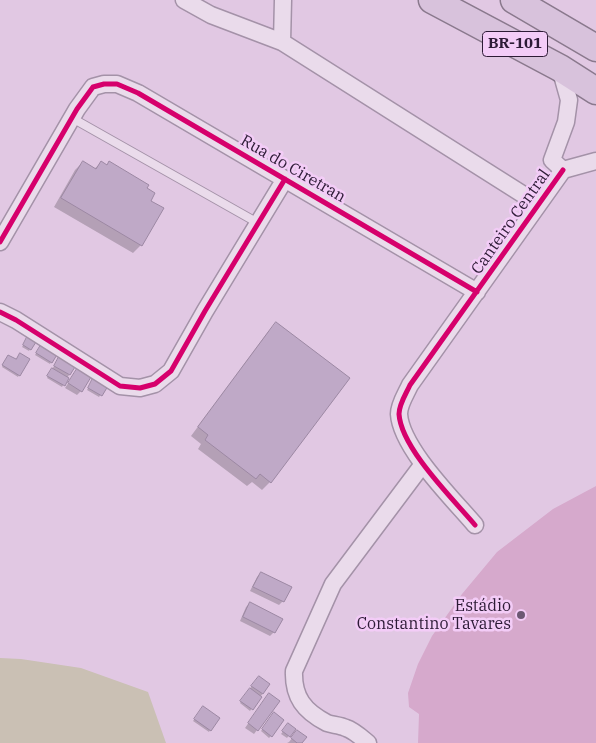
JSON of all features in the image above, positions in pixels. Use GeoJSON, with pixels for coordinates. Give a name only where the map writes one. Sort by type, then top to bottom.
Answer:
{"type":"FeatureCollection","features":[{"type":"Feature","properties":{"kind":"highway","name":"BR-101"},"geometry":{"type":"LineString","coordinates":[[432,0],[560,68],[596,91]]}},
{"type":"Feature","properties":{"kind":"highway","name":"BR-101"},"geometry":{"type":"LineString","coordinates":[[514,0],[596,48]]}},
{"type":"Feature","properties":{"kind":"street"},"geometry":{"type":"LineString","coordinates":[[184,0],[211,15],[282,42],[538,204]]}},
{"type":"Feature","properties":{"kind":"street"},"geometry":{"type":"LineString","coordinates":[[282,42],[283,0]]}},
{"type":"Feature","properties":{"kind":"street"},"geometry":{"type":"LineString","coordinates":[[560,68],[569,100],[566,122],[552,160],[563,170],[596,161]]}},
{"type":"Feature","properties":{"kind":"street","name":"Rua do Ciretran"},"geometry":{"type":"LineString","coordinates":[[72,118],[93,88],[104,84],[117,84],[138,93],[477,292]]}},
{"type":"Feature","properties":{"kind":"street"},"geometry":{"type":"LineString","coordinates":[[0,242],[72,118]]}},
{"type":"Feature","properties":{"kind":"street","name":"Canteiro Central"},"geometry":{"type":"LineString","coordinates":[[423,464],[403,428],[399,413],[410,385],[563,170]]}},
{"type":"Feature","properties":{"kind":"street"},"geometry":{"type":"LineString","coordinates":[[0,312],[16,320],[120,386],[140,388],[155,384],[171,371],[285,179]]}},
{"type":"Feature","properties":{"kind":"street"},"geometry":{"type":"LineString","coordinates":[[368,743],[347,728],[328,724],[308,711],[298,698],[294,683],[294,671],[333,584],[423,464],[475,524]]}},
{"type":"Feature","properties":{"kind":"lane"},"geometry":{"type":"LineString","coordinates":[[72,118],[258,223]]}},
{"type":"Feature","properties":{"kind":"shaded area","name":"Estádio Constantino Tavares"},"geometry":{"type":"Polygon","coordinates":[[[596,486],[596,743],[418,743],[419,714],[409,707],[408,693],[418,664],[432,636],[462,594],[497,552],[553,509],[596,486]]]}},
{"type":"Feature","properties":{"kind":"shaded area"},"geometry":{"type":"Polygon","coordinates":[[[0,658],[21,659],[81,668],[148,692],[166,743],[0,743],[0,658]]]}},
{"type":"Feature","properties":{"kind":"building"},"geometry":{"type":"Polygon","coordinates":[[[83,161],[96,169],[101,161],[107,165],[109,161],[149,185],[147,188],[155,193],[151,201],[164,208],[142,246],[61,198],[83,161]]]}},
{"type":"Feature","properties":{"kind":"building"},"geometry":{"type":"Polygon","coordinates":[[[276,322],[350,378],[271,483],[260,474],[256,479],[205,440],[208,435],[198,427],[276,322]]]}},
{"type":"Feature","properties":{"kind":"building"},"geometry":{"type":"Polygon","coordinates":[[[27,337],[36,342],[31,350],[23,345],[27,337]]]}},
{"type":"Feature","properties":{"kind":"building"},"geometry":{"type":"Polygon","coordinates":[[[42,343],[58,353],[52,363],[36,353],[42,343]]]}},
{"type":"Feature","properties":{"kind":"building"},"geometry":{"type":"Polygon","coordinates":[[[20,353],[30,359],[20,376],[2,365],[8,355],[16,359],[20,353]]]}},
{"type":"Feature","properties":{"kind":"building"},"geometry":{"type":"Polygon","coordinates":[[[61,353],[78,362],[70,375],[54,366],[61,353]]]}},
{"type":"Feature","properties":{"kind":"building"},"geometry":{"type":"Polygon","coordinates":[[[80,364],[94,372],[82,392],[68,383],[80,364]]]}},
{"type":"Feature","properties":{"kind":"building"},"geometry":{"type":"Polygon","coordinates":[[[52,368],[69,378],[65,386],[47,376],[52,368]]]}},
{"type":"Feature","properties":{"kind":"building"},"geometry":{"type":"Polygon","coordinates":[[[93,378],[108,386],[102,396],[88,388],[93,378]]]}},
{"type":"Feature","properties":{"kind":"building"},"geometry":{"type":"Polygon","coordinates":[[[261,572],[292,587],[284,602],[253,587],[261,572]]]}},
{"type":"Feature","properties":{"kind":"building"},"geometry":{"type":"Polygon","coordinates":[[[250,602],[283,619],[275,633],[243,617],[250,602]]]}},
{"type":"Feature","properties":{"kind":"building"},"geometry":{"type":"Polygon","coordinates":[[[259,676],[270,684],[263,694],[251,686],[259,676]]]}},
{"type":"Feature","properties":{"kind":"building"},"geometry":{"type":"Polygon","coordinates":[[[250,688],[262,697],[253,710],[240,701],[250,688]]]}},
{"type":"Feature","properties":{"kind":"building"},"geometry":{"type":"Polygon","coordinates":[[[269,693],[280,701],[258,731],[248,723],[269,693]]]}},
{"type":"Feature","properties":{"kind":"building"},"geometry":{"type":"Polygon","coordinates":[[[203,706],[220,718],[211,731],[194,719],[203,706]]]}},
{"type":"Feature","properties":{"kind":"building"},"geometry":{"type":"Polygon","coordinates":[[[274,712],[284,720],[272,737],[262,729],[274,712]]]}},
{"type":"Feature","properties":{"kind":"building"},"geometry":{"type":"Polygon","coordinates":[[[288,723],[296,729],[290,737],[282,731],[288,723]]]}},
{"type":"Feature","properties":{"kind":"building"},"geometry":{"type":"Polygon","coordinates":[[[297,730],[307,737],[302,743],[297,743],[291,738],[297,730]]]}},
{"type":"Feature","properties":{"kind":"cycle path"},"geometry":{"type":"LineString","coordinates":[[0,242],[77,109],[93,87],[104,84],[117,84],[138,93],[477,292]]}},
{"type":"Feature","properties":{"kind":"cycle path"},"geometry":{"type":"LineString","coordinates":[[475,525],[418,457],[402,427],[399,414],[400,407],[410,385],[563,170]]}},
{"type":"Feature","properties":{"kind":"cycle path"},"geometry":{"type":"LineString","coordinates":[[0,312],[16,320],[120,386],[140,388],[155,384],[171,371],[285,179]]}},
{"type":"Feature","properties":{"kind":"place","name":"Estádio Constantino Tavares"},"geometry":{"type":"Point","coordinates":[521,615]}}]}
